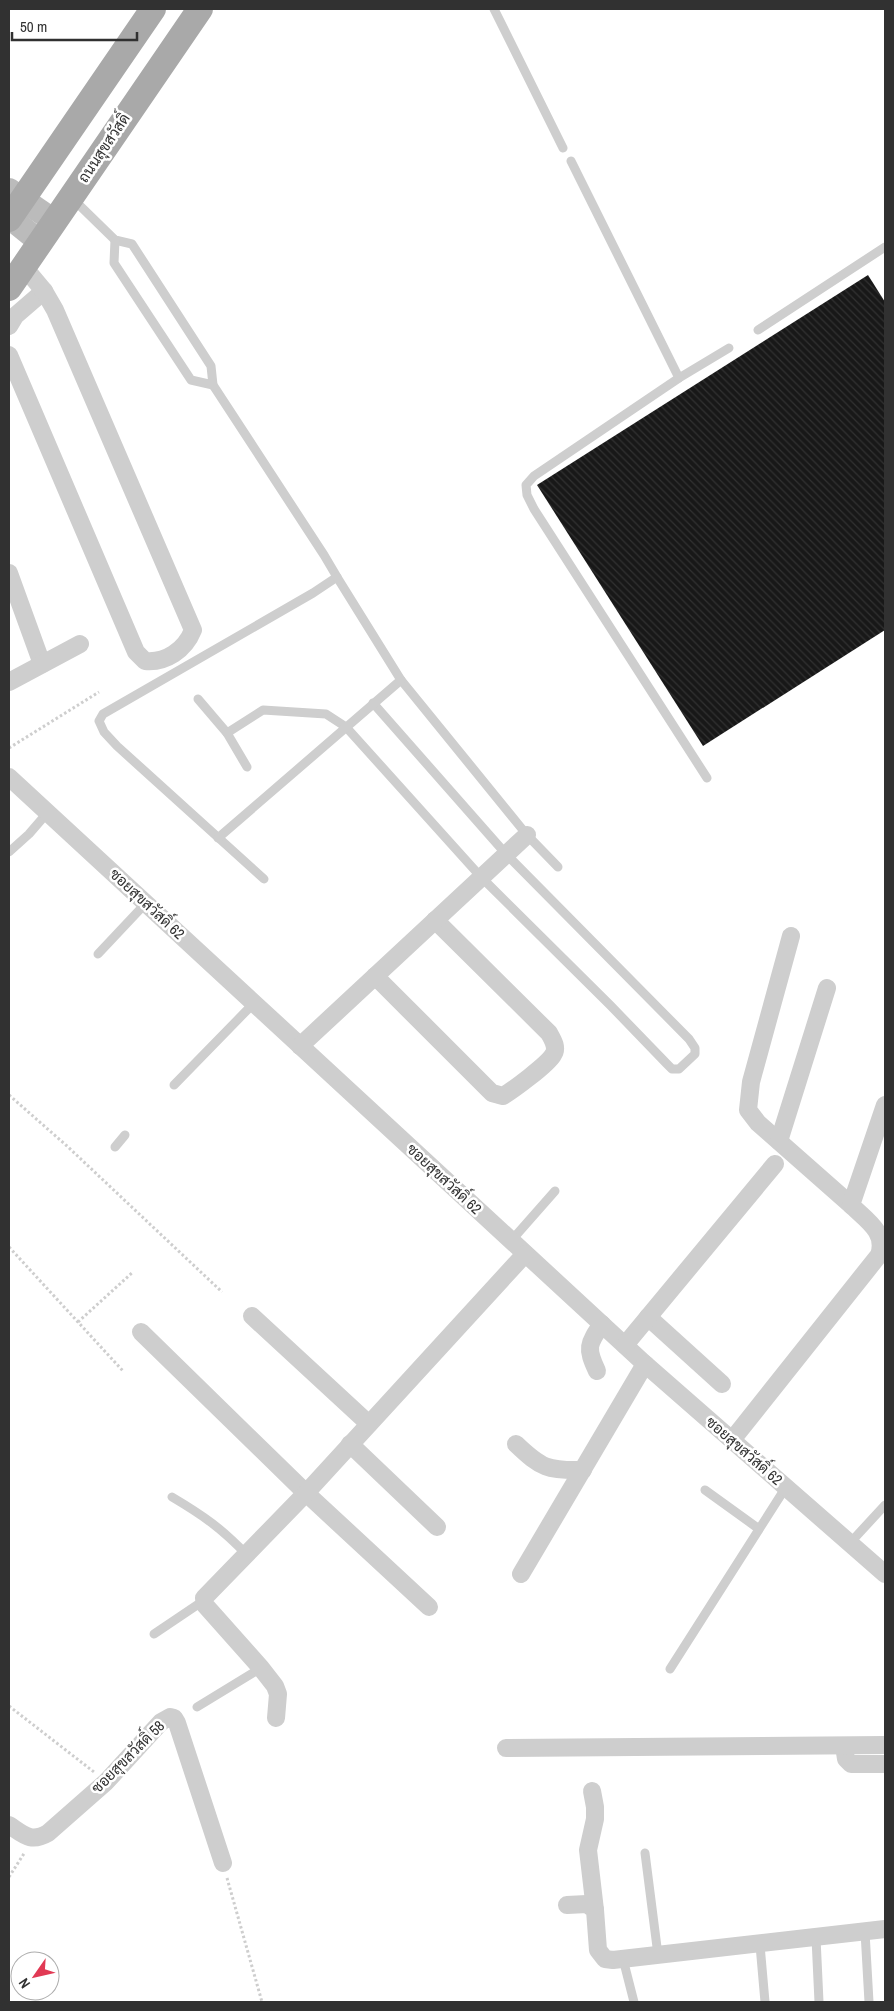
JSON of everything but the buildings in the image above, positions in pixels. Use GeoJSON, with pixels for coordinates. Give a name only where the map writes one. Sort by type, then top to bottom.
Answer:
{"type":"FeatureCollection","features":[{"type":"Feature","properties":{"kind":"main road"},"geometry":{"type":"LineString","coordinates":[[12,208],[153,9]]}},
{"type":"Feature","properties":{"kind":"main road","name":"ถนนสุขสวัสดิ์"},"geometry":{"type":"LineString","coordinates":[[9,288],[200,9]]}},
{"type":"Feature","properties":{"kind":"main road"},"geometry":{"type":"LineString","coordinates":[[12,208],[54,221]]}},
{"type":"Feature","properties":{"kind":"main road"},"geometry":{"type":"LineString","coordinates":[[12,208],[40,242]]}},
{"type":"Feature","properties":{"kind":"street"},"geometry":{"type":"LineString","coordinates":[[9,355],[136,652],[145,662],[157,662],[166,659],[189,640],[193,630],[55,310],[44,292],[24,267]]}},
{"type":"Feature","properties":{"kind":"street"},"geometry":{"type":"LineString","coordinates":[[9,326],[15,316],[44,292]]}},
{"type":"Feature","properties":{"kind":"street"},"geometry":{"type":"LineString","coordinates":[[9,573],[42,664]]}},
{"type":"Feature","properties":{"kind":"street"},"geometry":{"type":"LineString","coordinates":[[9,682],[80,644]]}},
{"type":"Feature","properties":{"kind":"street","name":"ซอยสุขสวัสดิ์ 62"},"geometry":{"type":"LineString","coordinates":[[9,777],[624,1345],[885,1574]]}},
{"type":"Feature","properties":{"kind":"street"},"geometry":{"type":"LineString","coordinates":[[300,1046],[527,835]]}},
{"type":"Feature","properties":{"kind":"street"},"geometry":{"type":"LineString","coordinates":[[375,976],[492,1093],[503,1096],[515,1089],[553,1055],[555,1045],[549,1033],[435,920]]}},
{"type":"Feature","properties":{"kind":"street"},"geometry":{"type":"LineString","coordinates":[[732,1440],[879,1255],[884,1245],[880,1235],[851,1205],[758,1123],[748,1110],[751,1082],[791,936]]}},
{"type":"Feature","properties":{"kind":"street"},"geometry":{"type":"LineString","coordinates":[[779,1141],[827,988]]}},
{"type":"Feature","properties":{"kind":"street"},"geometry":{"type":"LineString","coordinates":[[851,1205],[885,1105]]}},
{"type":"Feature","properties":{"kind":"street"},"geometry":{"type":"LineString","coordinates":[[624,1345],[775,1164]]}},
{"type":"Feature","properties":{"kind":"street"},"geometry":{"type":"LineString","coordinates":[[276,1718],[278,1694],[275,1686],[203,1601],[205,1595],[247,1555],[306,1493],[525,1254]]}},
{"type":"Feature","properties":{"kind":"street"},"geometry":{"type":"LineString","coordinates":[[252,1316],[369,1424]]}},
{"type":"Feature","properties":{"kind":"street"},"geometry":{"type":"LineString","coordinates":[[648,1317],[722,1384]]}},
{"type":"Feature","properties":{"kind":"street"},"geometry":{"type":"LineString","coordinates":[[597,1371],[591,1358],[590,1342],[602,1324]]}},
{"type":"Feature","properties":{"kind":"street"},"geometry":{"type":"LineString","coordinates":[[141,1332],[306,1493],[429,1607]]}},
{"type":"Feature","properties":{"kind":"street"},"geometry":{"type":"LineString","coordinates":[[521,1574],[646,1364]]}},
{"type":"Feature","properties":{"kind":"street"},"geometry":{"type":"LineString","coordinates":[[350,1444],[437,1527]]}},
{"type":"Feature","properties":{"kind":"street"},"geometry":{"type":"LineString","coordinates":[[516,1444],[531,1459],[546,1468],[560,1471],[583,1470]]}},
{"type":"Feature","properties":{"kind":"street","name":"ซอยสุขสวัสดิ์ 58"},"geometry":{"type":"LineString","coordinates":[[33,1839],[40,1838],[48,1833],[106,1782],[162,1722],[167,1718],[174,1718],[223,1863]]}},
{"type":"Feature","properties":{"kind":"street"},"geometry":{"type":"LineString","coordinates":[[844,1746],[846,1759],[851,1764],[885,1764]]}},
{"type":"Feature","properties":{"kind":"street"},"geometry":{"type":"LineString","coordinates":[[506,1748],[885,1746]]}},
{"type":"Feature","properties":{"kind":"street"},"geometry":{"type":"LineString","coordinates":[[592,1791],[596,1806],[588,1850],[598,1950],[605,1959],[623,1959],[760,1945],[885,1929]]}},
{"type":"Feature","properties":{"kind":"street"},"geometry":{"type":"LineString","coordinates":[[9,1826],[33,1839]]}},
{"type":"Feature","properties":{"kind":"street"},"geometry":{"type":"LineString","coordinates":[[568,1905],[587,1904],[595,1910]]}},
{"type":"Feature","properties":{"kind":"lane"},"geometry":{"type":"LineString","coordinates":[[494,9],[563,148]]}},
{"type":"Feature","properties":{"kind":"lane"},"geometry":{"type":"LineString","coordinates":[[571,161],[679,378]]}},
{"type":"Feature","properties":{"kind":"lane"},"geometry":{"type":"LineString","coordinates":[[71,197],[115,240],[132,244],[211,366],[213,385],[324,554],[401,680],[527,835],[558,867]]}},
{"type":"Feature","properties":{"kind":"lane"},"geometry":{"type":"LineString","coordinates":[[115,240],[114,263],[191,380],[213,385]]}},
{"type":"Feature","properties":{"kind":"lane"},"geometry":{"type":"LineString","coordinates":[[758,330],[885,247]]}},
{"type":"Feature","properties":{"kind":"lane"},"geometry":{"type":"LineString","coordinates":[[707,778],[534,509],[527,495],[526,485],[534,476],[679,378],[729,348]]}},
{"type":"Feature","properties":{"kind":"lane"},"geometry":{"type":"LineString","coordinates":[[264,879],[117,746],[104,732],[99,721],[104,714],[337,577]]}},
{"type":"Feature","properties":{"kind":"lane"},"geometry":{"type":"LineString","coordinates":[[218,838],[401,680]]}},
{"type":"Feature","properties":{"kind":"lane"},"geometry":{"type":"LineString","coordinates":[[198,699],[227,733],[247,767]]}},
{"type":"Feature","properties":{"kind":"lane"},"geometry":{"type":"LineString","coordinates":[[227,733],[263,710],[326,714],[346,727],[481,877],[667,1064],[672,1068],[679,1069],[686,1064],[695,1054],[695,1048],[689,1039],[506,854],[373,703]]}},
{"type":"Feature","properties":{"kind":"lane"},"geometry":{"type":"LineString","coordinates":[[9,852],[29,834],[48,812]]}},
{"type":"Feature","properties":{"kind":"lane"},"geometry":{"type":"LineString","coordinates":[[98,954],[146,903]]}},
{"type":"Feature","properties":{"kind":"lane"},"geometry":{"type":"LineString","coordinates":[[174,1085],[254,1003]]}},
{"type":"Feature","properties":{"kind":"lane"},"geometry":{"type":"LineString","coordinates":[[115,1147],[125,1135]]}},
{"type":"Feature","properties":{"kind":"lane"},"geometry":{"type":"LineString","coordinates":[[511,1241],[555,1191]]}},
{"type":"Feature","properties":{"kind":"lane"},"geometry":{"type":"LineString","coordinates":[[670,1669],[786,1487]]}},
{"type":"Feature","properties":{"kind":"lane"},"geometry":{"type":"LineString","coordinates":[[705,1490],[759,1528]]}},
{"type":"Feature","properties":{"kind":"lane"},"geometry":{"type":"LineString","coordinates":[[172,1497],[205,1516],[226,1532],[247,1555]]}},
{"type":"Feature","properties":{"kind":"lane"},"geometry":{"type":"LineString","coordinates":[[850,1543],[885,1505]]}},
{"type":"Feature","properties":{"kind":"lane"},"geometry":{"type":"LineString","coordinates":[[154,1634],[203,1601]]}},
{"type":"Feature","properties":{"kind":"lane"},"geometry":{"type":"LineString","coordinates":[[197,1707],[261,1668]]}},
{"type":"Feature","properties":{"kind":"lane"},"geometry":{"type":"LineString","coordinates":[[645,1853],[658,1955]]}},
{"type":"Feature","properties":{"kind":"lane"},"geometry":{"type":"LineString","coordinates":[[865,1932],[869,2002]]}},
{"type":"Feature","properties":{"kind":"lane"},"geometry":{"type":"LineString","coordinates":[[816,1938],[819,2002]]}},
{"type":"Feature","properties":{"kind":"lane"},"geometry":{"type":"LineString","coordinates":[[760,1945],[765,2002]]}},
{"type":"Feature","properties":{"kind":"lane"},"geometry":{"type":"LineString","coordinates":[[623,1959],[634,2002]]}},
{"type":"Feature","properties":{"kind":"path"},"geometry":{"type":"LineString","coordinates":[[9,748],[99,692]]}},
{"type":"Feature","properties":{"kind":"path"},"geometry":{"type":"LineString","coordinates":[[9,1095],[67,1146],[222,1292]]}},
{"type":"Feature","properties":{"kind":"path"},"geometry":{"type":"LineString","coordinates":[[9,1247],[123,1371]]}},
{"type":"Feature","properties":{"kind":"path"},"geometry":{"type":"LineString","coordinates":[[78,1322],[133,1272]]}},
{"type":"Feature","properties":{"kind":"path"},"geometry":{"type":"LineString","coordinates":[[9,1706],[106,1782]]}},
{"type":"Feature","properties":{"kind":"path"},"geometry":{"type":"LineString","coordinates":[[9,1876],[33,1839]]}},
{"type":"Feature","properties":{"kind":"path"},"geometry":{"type":"LineString","coordinates":[[223,1863],[262,2002]]}}]}
